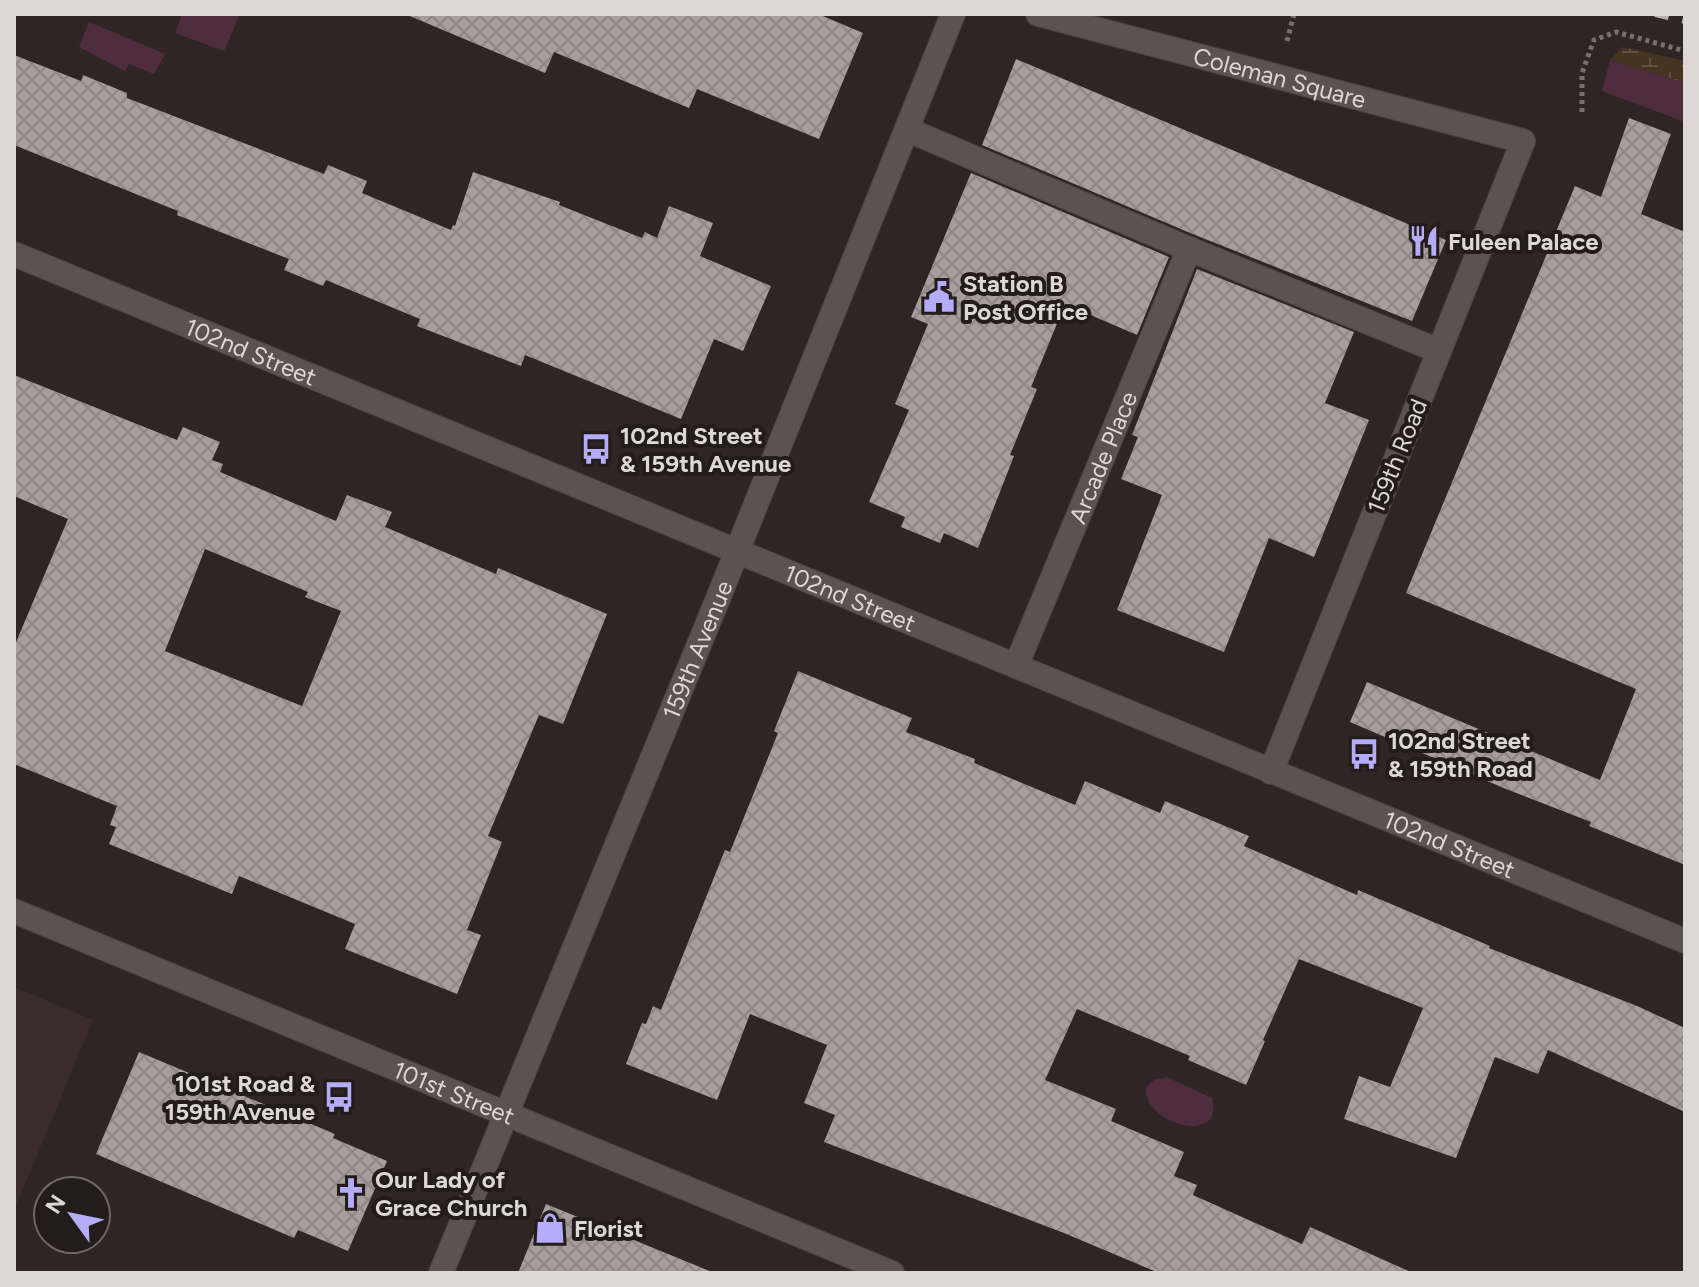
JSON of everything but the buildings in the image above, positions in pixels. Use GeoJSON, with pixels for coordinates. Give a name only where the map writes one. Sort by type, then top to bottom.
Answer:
{"type":"FeatureCollection","features":[{"type":"Feature","properties":{"kind":"street","name":"Coleman Square"},"geometry":{"type":"LineString","coordinates":[[1038,14],[1523,141]]}},
{"type":"Feature","properties":{"kind":"street","name":"159th Avenue"},"geometry":{"type":"LineString","coordinates":[[441,1273],[951,19]]}},
{"type":"Feature","properties":{"kind":"street"},"geometry":{"type":"LineString","coordinates":[[908,130],[1439,351]]}},
{"type":"Feature","properties":{"kind":"street","name":"159th Road"},"geometry":{"type":"LineString","coordinates":[[1271,772],[1523,141]]}},
{"type":"Feature","properties":{"kind":"street","name":"Arcade Place"},"geometry":{"type":"LineString","coordinates":[[1016,666],[1189,249]]}},
{"type":"Feature","properties":{"kind":"street","name":"102nd Street"},"geometry":{"type":"LineString","coordinates":[[14,254],[1685,941]]}},
{"type":"Feature","properties":{"kind":"street","name":"101st Street"},"geometry":{"type":"LineString","coordinates":[[14,911],[892,1273]]}},
{"type":"Feature","properties":{"kind":"path"},"geometry":{"type":"LineString","coordinates":[[1287,42],[1294,14]]}},
{"type":"Feature","properties":{"kind":"path"},"geometry":{"type":"LineString","coordinates":[[1582,112],[1582,73],[1594,40],[1616,32],[1685,51]]}},
{"type":"Feature","properties":{"kind":"shaded area"},"geometry":{"type":"Polygon","coordinates":[[[182,14],[240,14],[224,51],[175,33],[182,14]]]}},
{"type":"Feature","properties":{"kind":"shaded area"},"geometry":{"type":"Polygon","coordinates":[[[89,22],[165,54],[154,74],[129,64],[125,71],[79,47],[89,22]]]}},
{"type":"Feature","properties":{"kind":"shaded area"},"geometry":{"type":"Polygon","coordinates":[[[1610,60],[1685,83],[1685,122],[1602,91],[1610,60]]]}},
{"type":"Feature","properties":{"kind":"shaded area"},"geometry":{"type":"Polygon","coordinates":[[[14,987],[93,1020],[14,1211],[14,987]]]}},
{"type":"Feature","properties":{"kind":"shaded area"},"geometry":{"type":"Polygon","coordinates":[[[1167,1077],[1212,1098],[1213,1113],[1207,1122],[1196,1126],[1183,1125],[1157,1112],[1149,1101],[1146,1088],[1155,1079],[1167,1077]]]}},
{"type":"Feature","properties":{"kind":"green space"},"geometry":{"type":"Polygon","coordinates":[[[1623,47],[1685,61],[1685,83],[1610,60],[1623,47]]]}},
{"type":"Feature","properties":{"kind":"railway"},"geometry":{"type":"LineString","coordinates":[[1655,14],[1685,21]]}},
{"type":"Feature","properties":{"kind":"place","name":"Fuleen Palace"},"geometry":{"type":"Point","coordinates":[1424,241]}},
{"type":"Feature","properties":{"kind":"place","name":"Station B Post Office"},"geometry":{"type":"Point","coordinates":[939,297]}},
{"type":"Feature","properties":{"kind":"place","name":"102nd Street & 159th Avenue"},"geometry":{"type":"Point","coordinates":[596,449]}},
{"type":"Feature","properties":{"kind":"place","name":"102nd Street & 159th Road"},"geometry":{"type":"Point","coordinates":[1364,754]}},
{"type":"Feature","properties":{"kind":"place","name":"101st Road & 159th Avenue"},"geometry":{"type":"Point","coordinates":[339,1097]}},
{"type":"Feature","properties":{"kind":"place","name":"Our Lady of Grace Church"},"geometry":{"type":"Point","coordinates":[351,1193]}},
{"type":"Feature","properties":{"kind":"place","name":"Florist"},"geometry":{"type":"Point","coordinates":[550,1228]}}]}
